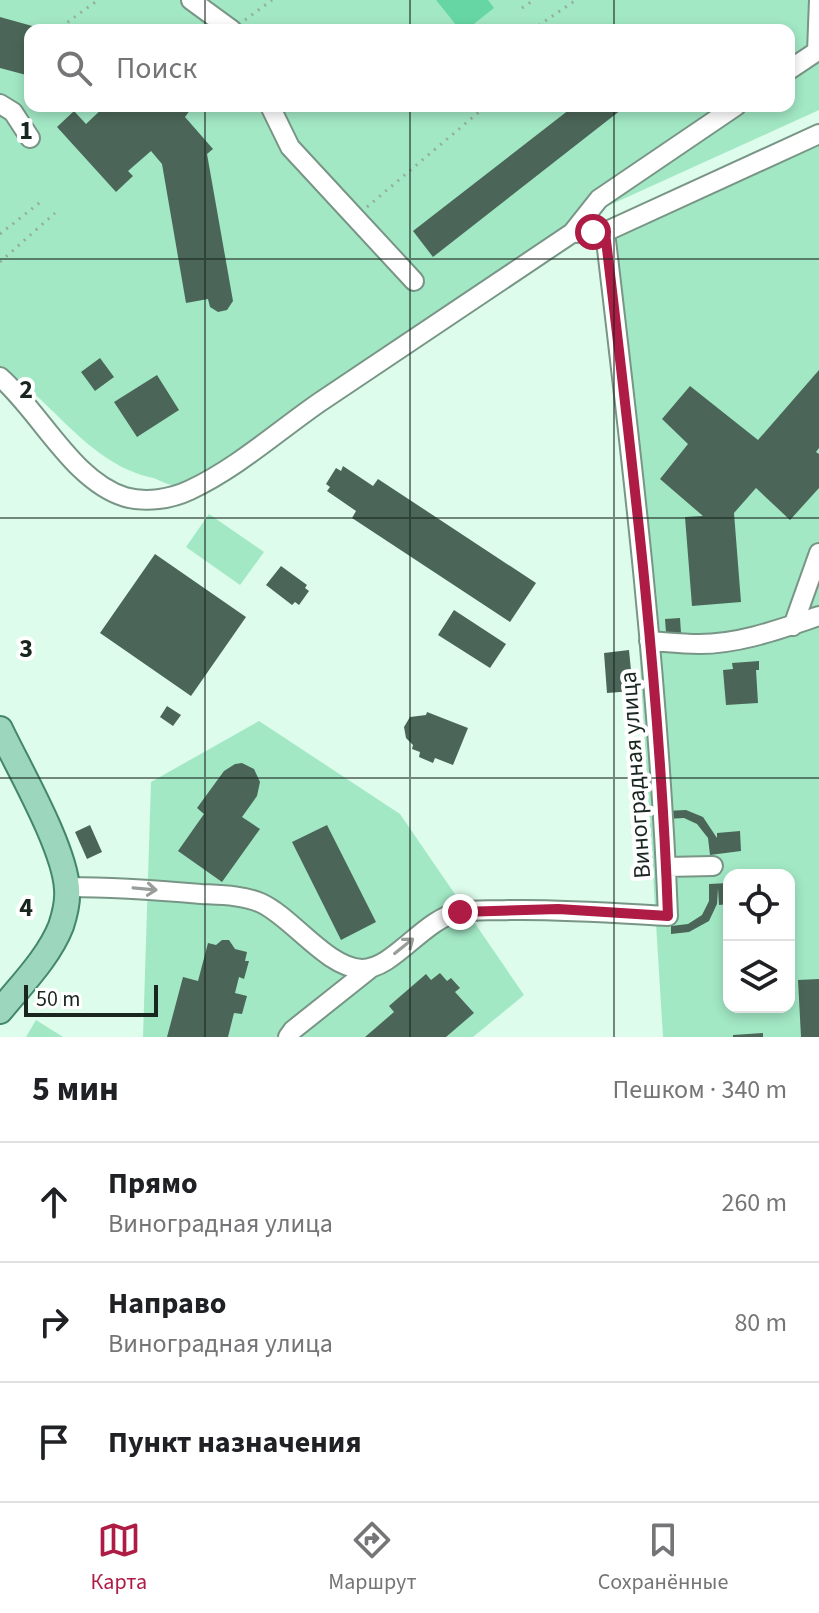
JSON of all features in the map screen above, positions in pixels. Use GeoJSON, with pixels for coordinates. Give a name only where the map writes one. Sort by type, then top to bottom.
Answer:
{"type":"FeatureCollection","features":[{"type":"Feature","properties":{"kind":"main road"},"geometry":{"type":"LineString","coordinates":[[0,729],[54,843],[67,887],[66,910],[60,929],[45,954],[0,1011]]}},
{"type":"Feature","properties":{"kind":"street"},"geometry":{"type":"LineString","coordinates":[[191,0],[224,24]]}},
{"type":"Feature","properties":{"kind":"street"},"geometry":{"type":"LineString","coordinates":[[795,66],[818,51],[819,0]]}},
{"type":"Feature","properties":{"kind":"street"},"geometry":{"type":"LineString","coordinates":[[0,104],[13,112],[30,138]]}},
{"type":"Feature","properties":{"kind":"street"},"geometry":{"type":"LineString","coordinates":[[273,112],[290,147],[414,281]]}},
{"type":"Feature","properties":{"kind":"street"},"geometry":{"type":"LineString","coordinates":[[0,377],[31,407],[83,472],[125,497],[175,497],[215,476],[572,233],[599,199],[727,112]]}},
{"type":"Feature","properties":{"kind":"street"},"geometry":{"type":"LineString","coordinates":[[572,233],[605,232],[819,134]]}},
{"type":"Feature","properties":{"kind":"street","name":"Виноградная улица"},"geometry":{"type":"LineString","coordinates":[[288,1037],[371,968],[382,964],[442,918],[460,912],[558,909],[668,916],[649,641],[605,232]]}},
{"type":"Feature","properties":{"kind":"street"},"geometry":{"type":"LineString","coordinates":[[793,626],[819,553]]}},
{"type":"Feature","properties":{"kind":"street"},"geometry":{"type":"LineString","coordinates":[[649,641],[700,644],[746,639],[819,616]]}},
{"type":"Feature","properties":{"kind":"street"},"geometry":{"type":"LineString","coordinates":[[666,867],[713,866]]}},
{"type":"Feature","properties":{"kind":"street"},"geometry":{"type":"LineString","coordinates":[[67,887],[123,887],[236,897],[259,902],[279,913],[308,941],[344,964],[359,969],[371,968]]}},
{"type":"Feature","properties":{"kind":"path"},"geometry":{"type":"LineString","coordinates":[[65,24],[98,0]]}},
{"type":"Feature","properties":{"kind":"path"},"geometry":{"type":"LineString","coordinates":[[240,24],[272,0]]}},
{"type":"Feature","properties":{"kind":"path"},"geometry":{"type":"LineString","coordinates":[[522,8],[534,0]]}},
{"type":"Feature","properties":{"kind":"path"},"geometry":{"type":"LineString","coordinates":[[541,24],[576,0]]}},
{"type":"Feature","properties":{"kind":"path"},"geometry":{"type":"LineString","coordinates":[[355,217],[479,112]]}},
{"type":"Feature","properties":{"kind":"path"},"geometry":{"type":"LineString","coordinates":[[0,234],[43,200]]}},
{"type":"Feature","properties":{"kind":"path"},"geometry":{"type":"LineString","coordinates":[[0,262],[55,213]]}},
{"type":"Feature","properties":{"kind":"shaded area"},"geometry":{"type":"Polygon","coordinates":[[[0,0],[819,0],[819,110],[601,209],[227,462],[196,479],[170,485],[109,460],[0,367],[0,0]]]}},
{"type":"Feature","properties":{"kind":"shaded area"},"geometry":{"type":"Polygon","coordinates":[[[436,0],[488,0],[494,8],[474,24],[455,24],[436,0]]]}},
{"type":"Feature","properties":{"kind":"shaded area"},"geometry":{"type":"Polygon","coordinates":[[[819,145],[819,1037],[663,1037],[614,240],[819,145]]]}},
{"type":"Feature","properties":{"kind":"shaded area"},"geometry":{"type":"Polygon","coordinates":[[[209,514],[264,552],[240,585],[186,547],[209,514]]]}},
{"type":"Feature","properties":{"kind":"shaded area"},"geometry":{"type":"Polygon","coordinates":[[[259,721],[400,814],[524,995],[473,1037],[143,1037],[151,782],[259,721]]]}},
{"type":"Feature","properties":{"kind":"shaded area"},"geometry":{"type":"Polygon","coordinates":[[[36,1020],[63,1037],[26,1037],[36,1020]]]}},
{"type":"Feature","properties":{"kind":"building"},"geometry":{"type":"Polygon","coordinates":[[[0,17],[25,24],[24,74],[0,68],[0,17]]]}},
{"type":"Feature","properties":{"kind":"building"},"geometry":{"type":"Polygon","coordinates":[[[73,112],[86,124],[99,112],[189,112],[185,117],[213,149],[207,154],[233,301],[227,310],[218,312],[210,307],[208,299],[186,303],[162,164],[151,151],[128,171],[133,176],[116,192],[57,127],[73,112]]]}},
{"type":"Feature","properties":{"kind":"building"},"geometry":{"type":"Polygon","coordinates":[[[566,112],[618,112],[433,257],[413,231],[566,112]]]}},
{"type":"Feature","properties":{"kind":"building"},"geometry":{"type":"Polygon","coordinates":[[[100,358],[114,377],[95,391],[81,372],[100,358]]]}},
{"type":"Feature","properties":{"kind":"building"},"geometry":{"type":"Polygon","coordinates":[[[819,370],[819,448],[816,452],[819,454],[819,488],[790,520],[756,488],[734,513],[741,602],[692,606],[685,517],[703,516],[660,479],[688,444],[662,419],[690,386],[758,440],[819,370]]]}},
{"type":"Feature","properties":{"kind":"building"},"geometry":{"type":"Polygon","coordinates":[[[157,375],[179,410],[137,437],[114,402],[157,375]]]}},
{"type":"Feature","properties":{"kind":"building"},"geometry":{"type":"Polygon","coordinates":[[[343,466],[373,486],[378,479],[536,583],[510,622],[352,518],[356,511],[327,491],[330,487],[326,484],[336,468],[341,471],[343,466]]]}},
{"type":"Feature","properties":{"kind":"building"},"geometry":{"type":"Polygon","coordinates":[[[155,554],[246,617],[191,696],[100,633],[155,554]]]}},
{"type":"Feature","properties":{"kind":"building"},"geometry":{"type":"Polygon","coordinates":[[[281,566],[307,585],[305,588],[309,591],[299,605],[295,602],[292,605],[266,585],[281,566]]]}},
{"type":"Feature","properties":{"kind":"building"},"geometry":{"type":"Polygon","coordinates":[[[454,610],[506,644],[490,668],[438,635],[454,610]]]}},
{"type":"Feature","properties":{"kind":"building"},"geometry":{"type":"Polygon","coordinates":[[[680,618],[681,633],[666,633],[665,619],[680,618]]]}},
{"type":"Feature","properties":{"kind":"building"},"geometry":{"type":"Polygon","coordinates":[[[629,650],[633,691],[607,693],[604,653],[629,650]]]}},
{"type":"Feature","properties":{"kind":"building"},"geometry":{"type":"Polygon","coordinates":[[[759,661],[759,670],[756,670],[758,703],[726,705],[723,670],[733,669],[732,663],[759,661]]]}},
{"type":"Feature","properties":{"kind":"building"},"geometry":{"type":"Polygon","coordinates":[[[167,706],[181,715],[173,726],[160,717],[167,706]]]}},
{"type":"Feature","properties":{"kind":"building"},"geometry":{"type":"Polygon","coordinates":[[[427,712],[468,728],[453,765],[435,758],[433,763],[419,757],[420,752],[412,749],[413,745],[406,738],[404,727],[410,717],[426,715],[427,712]]]}},
{"type":"Feature","properties":{"kind":"building"},"geometry":{"type":"Polygon","coordinates":[[[242,763],[254,769],[260,782],[257,796],[242,817],[260,829],[222,882],[178,851],[204,814],[197,808],[224,771],[242,763]]]}},
{"type":"Feature","properties":{"kind":"building"},"geometry":{"type":"Polygon","coordinates":[[[686,810],[703,817],[717,838],[717,833],[740,831],[741,851],[710,855],[708,838],[697,824],[684,818],[666,819],[665,811],[686,810]]]}},
{"type":"Feature","properties":{"kind":"building"},"geometry":{"type":"Polygon","coordinates":[[[90,825],[102,852],[87,859],[75,832],[90,825]]]}},
{"type":"Feature","properties":{"kind":"building"},"geometry":{"type":"Polygon","coordinates":[[[327,825],[376,922],[341,940],[292,842],[327,825]]]}},
{"type":"Feature","properties":{"kind":"building"},"geometry":{"type":"Polygon","coordinates":[[[723,883],[723,905],[719,905],[718,888],[717,904],[709,921],[689,932],[671,934],[671,926],[688,924],[702,915],[709,901],[709,884],[723,883]]]}},
{"type":"Feature","properties":{"kind":"building"},"geometry":{"type":"Polygon","coordinates":[[[222,940],[229,940],[235,949],[247,952],[245,961],[249,961],[244,979],[239,977],[235,993],[247,996],[242,1014],[234,1013],[228,1037],[167,1037],[183,977],[198,981],[208,943],[216,945],[222,940]]]}},
{"type":"Feature","properties":{"kind":"building"},"geometry":{"type":"Polygon","coordinates":[[[440,973],[447,981],[451,978],[460,988],[455,992],[474,1013],[446,1037],[365,1037],[394,1012],[389,1006],[426,974],[431,980],[440,973]]]}},
{"type":"Feature","properties":{"kind":"building"},"geometry":{"type":"Polygon","coordinates":[[[819,979],[819,1037],[801,1037],[798,980],[819,979]]]}},
{"type":"Feature","properties":{"kind":"building"},"geometry":{"type":"Polygon","coordinates":[[[763,1033],[763,1037],[733,1037],[733,1035],[763,1033]]]}},
{"type":"Feature","properties":{"kind":"route"},"geometry":{"type":"LineString","coordinates":[[460,912],[558,909],[668,916],[655,704],[629,434],[605,232],[593,232]]}}]}
